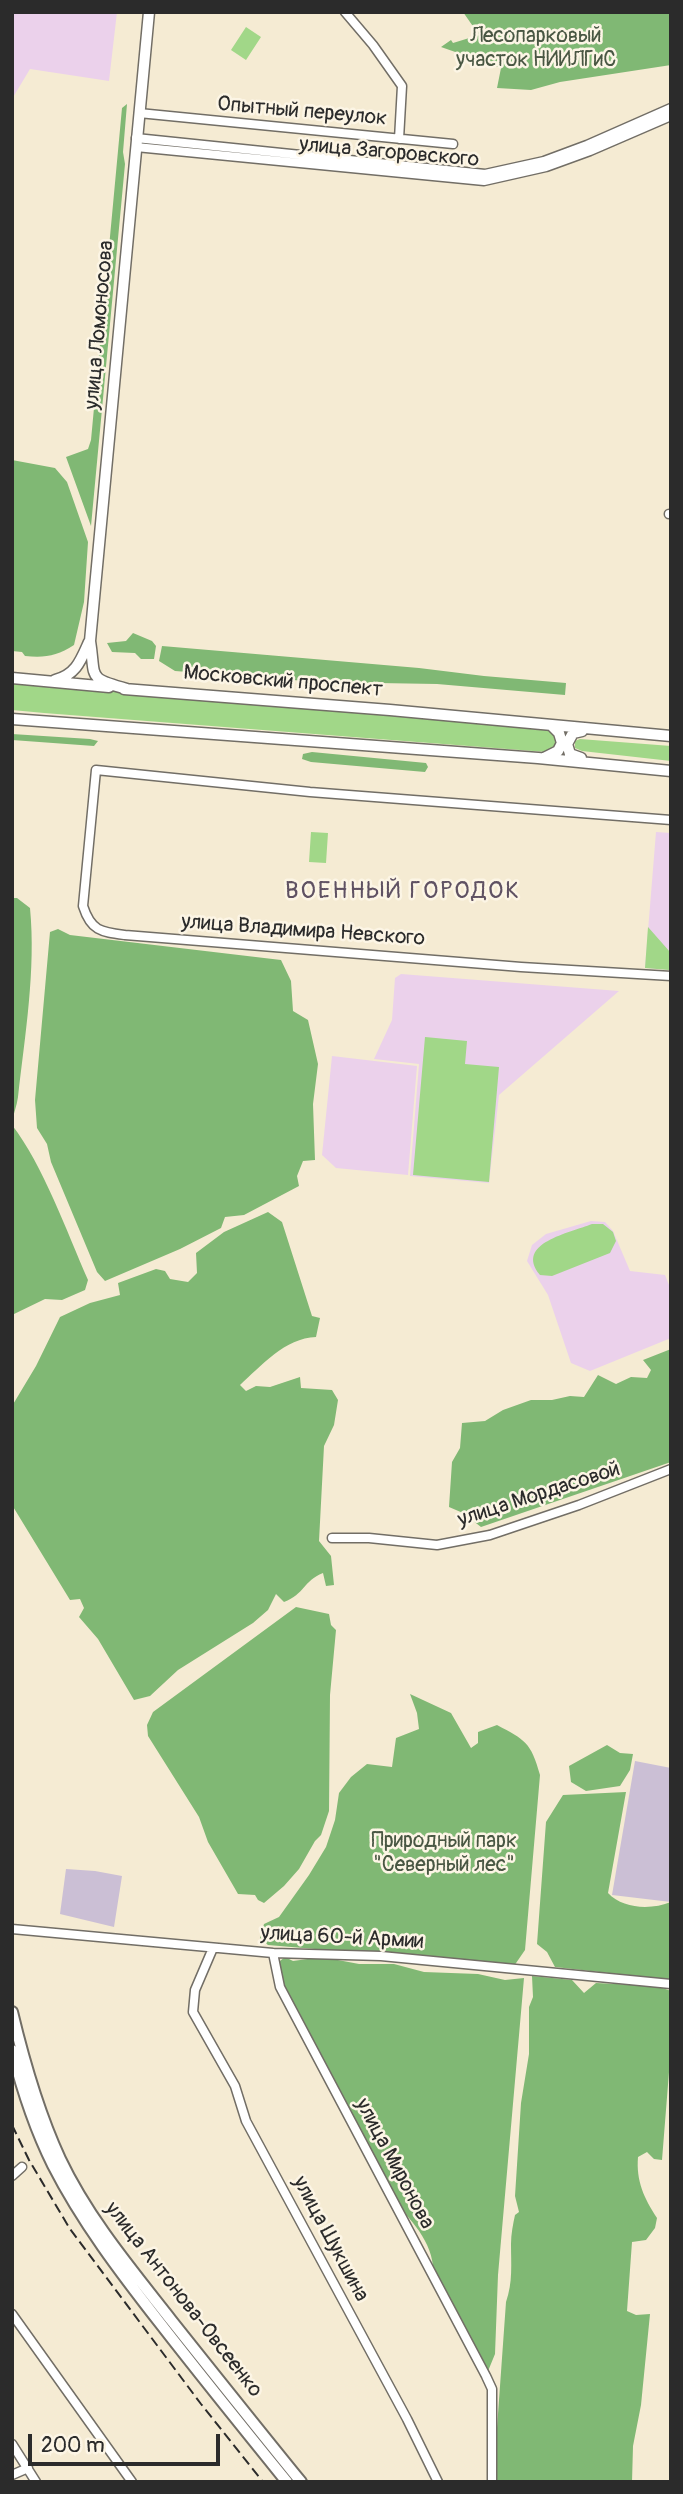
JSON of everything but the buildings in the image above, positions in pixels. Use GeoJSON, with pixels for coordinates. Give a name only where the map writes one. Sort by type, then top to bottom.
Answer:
{"type":"FeatureCollection","features":[{"type":"Feature","properties":{"kind":"highway","name":"улица Антонова-Овсеенко"},"geometry":{"type":"LineString","coordinates":[[12,2012],[46,2137],[81,2198],[111,2244],[301,2482]]}},
{"type":"Feature","properties":{"kind":"highway","name":"улица Антонова-Овсеенко"},"geometry":{"type":"LineString","coordinates":[[12,2050],[74,2203],[104,2249],[287,2482]]}},
{"type":"Feature","properties":{"kind":"main road","name":"улица Ломоносова"},"geometry":{"type":"LineString","coordinates":[[127,689],[97,678],[91,668],[90,641],[149,12]]}},
{"type":"Feature","properties":{"kind":"main road","name":"улица Ломоносова"},"geometry":{"type":"LineString","coordinates":[[43,682],[59,680],[70,674],[79,664],[90,641]]}},
{"type":"Feature","properties":{"kind":"main road","name":"Московский проспект"},"geometry":{"type":"LineString","coordinates":[[12,678],[671,736]]}},
{"type":"Feature","properties":{"kind":"main road"},"geometry":{"type":"LineString","coordinates":[[12,719],[544,758],[671,771]]}},
{"type":"Feature","properties":{"kind":"main road"},"geometry":{"type":"LineString","coordinates":[[544,758],[558,751],[562,743],[559,733],[551,725]]}},
{"type":"Feature","properties":{"kind":"main road"},"geometry":{"type":"LineString","coordinates":[[589,730],[573,733],[567,744],[570,754],[592,762]]}},
{"type":"Feature","properties":{"kind":"street","name":"Опытный переулок"},"geometry":{"type":"LineString","coordinates":[[139,113],[399,139],[402,86],[345,12]]}},
{"type":"Feature","properties":{"kind":"street","name":"улица Загоровского"},"geometry":{"type":"LineString","coordinates":[[136,142],[485,174],[544,161],[671,108]]}},
{"type":"Feature","properties":{"kind":"street","name":"улица Загоровского"},"geometry":{"type":"LineString","coordinates":[[136,142],[484,181],[557,163],[671,116]]}},
{"type":"Feature","properties":{"kind":"street"},"geometry":{"type":"LineString","coordinates":[[399,139],[453,144]]}},
{"type":"Feature","properties":{"kind":"street","name":"улица Владимира Невского"},"geometry":{"type":"LineString","coordinates":[[671,820],[310,792],[96,770],[83,906],[88,920],[101,932],[521,967],[671,976]]}},
{"type":"Feature","properties":{"kind":"street","name":"улица Мордасовой"},"geometry":{"type":"LineString","coordinates":[[332,1538],[369,1538],[437,1545],[489,1535],[579,1505],[671,1469]]}},
{"type":"Feature","properties":{"kind":"street","name":"улица 60-й Армии"},"geometry":{"type":"LineString","coordinates":[[12,1928],[273,1953],[381,1956],[671,1984]]}},
{"type":"Feature","properties":{"kind":"street","name":"улица Шукшина"},"geometry":{"type":"LineString","coordinates":[[213,1948],[195,1990],[193,2012],[235,2086],[246,2121],[407,2419],[438,2482]]}},
{"type":"Feature","properties":{"kind":"street","name":"улица Миронова"},"geometry":{"type":"LineString","coordinates":[[273,1953],[280,1987],[492,2389],[492,2482]]}},
{"type":"Feature","properties":{"kind":"street"},"geometry":{"type":"LineString","coordinates":[[12,2176],[22,2166]]}},
{"type":"Feature","properties":{"kind":"street"},"geometry":{"type":"LineString","coordinates":[[12,2314],[132,2482]]}},
{"type":"Feature","properties":{"kind":"street"},"geometry":{"type":"LineString","coordinates":[[12,2444],[36,2482]]}},
{"type":"Feature","properties":{"kind":"street"},"geometry":{"type":"LineString","coordinates":[[12,2475],[28,2468]]}},
{"type":"Feature","properties":{"kind":"shaded area"},"geometry":{"type":"Polygon","coordinates":[[[12,12],[117,12],[109,81],[30,69],[12,99],[12,12]]]}},
{"type":"Feature","properties":{"kind":"shaded area"},"geometry":{"type":"Polygon","coordinates":[[[656,832],[671,833],[671,970],[645,968],[656,832]]]}},
{"type":"Feature","properties":{"kind":"shaded area"},"geometry":{"type":"Polygon","coordinates":[[[401,974],[619,991],[499,1095],[489,1183],[410,1176],[419,1064],[374,1059],[392,1020],[395,978],[401,974]]]}},
{"type":"Feature","properties":{"kind":"shaded area"},"geometry":{"type":"Polygon","coordinates":[[[332,1056],[417,1066],[408,1175],[336,1168],[322,1155],[332,1056]]]}},
{"type":"Feature","properties":{"kind":"shaded area"},"geometry":{"type":"Polygon","coordinates":[[[591,1221],[605,1222],[613,1231],[630,1271],[665,1275],[671,1290],[671,1338],[590,1371],[571,1363],[548,1295],[527,1261],[532,1245],[546,1234],[591,1221]]]}},
{"type":"Feature","properties":{"kind":"shaded area"},"geometry":{"type":"Polygon","coordinates":[[[635,1761],[671,1768],[671,1902],[612,1895],[635,1761]]]}},
{"type":"Feature","properties":{"kind":"shaded area"},"geometry":{"type":"Polygon","coordinates":[[[66,1869],[122,1876],[114,1927],[60,1914],[66,1869]]]}},
{"type":"Feature","properties":{"kind":"green space","name":"Лесопарковый участок НИИЛГиС"},"geometry":{"type":"Polygon","coordinates":[[[463,12],[671,12],[671,65],[560,82],[531,90],[497,88],[501,68],[441,47],[451,40],[453,43],[479,35],[463,12]]]}},
{"type":"Feature","properties":{"kind":"green space"},"geometry":{"type":"Polygon","coordinates":[[[246,27],[261,37],[246,60],[231,50],[246,27]]]}},
{"type":"Feature","properties":{"kind":"green space"},"geometry":{"type":"Polygon","coordinates":[[[127,104],[123,152],[125,164],[91,526],[66,457],[88,449],[91,440],[122,108],[127,104]]]}},
{"type":"Feature","properties":{"kind":"green space"},"geometry":{"type":"Polygon","coordinates":[[[12,460],[55,468],[67,482],[88,542],[84,602],[74,645],[51,655],[25,656],[22,652],[12,651],[12,460]]]}},
{"type":"Feature","properties":{"kind":"green space"},"geometry":{"type":"Polygon","coordinates":[[[133,633],[152,641],[156,646],[154,659],[141,659],[135,653],[112,652],[107,643],[126,641],[133,633]]]}},
{"type":"Feature","properties":{"kind":"green space"},"geometry":{"type":"Polygon","coordinates":[[[162,646],[566,683],[565,695],[437,684],[319,682],[175,671],[159,661],[162,646]]]}},
{"type":"Feature","properties":{"kind":"green space"},"geometry":{"type":"Polygon","coordinates":[[[12,683],[549,729],[556,733],[559,742],[555,749],[546,752],[12,710],[12,683]]]}},
{"type":"Feature","properties":{"kind":"green space"},"geometry":{"type":"Polygon","coordinates":[[[12,734],[98,741],[94,746],[12,740],[12,734]]]}},
{"type":"Feature","properties":{"kind":"green space"},"geometry":{"type":"Polygon","coordinates":[[[580,739],[671,746],[671,761],[582,751],[575,748],[575,741],[580,739]]]}},
{"type":"Feature","properties":{"kind":"green space"},"geometry":{"type":"Polygon","coordinates":[[[312,752],[426,763],[428,767],[425,772],[302,759],[303,754],[312,752]]]}},
{"type":"Feature","properties":{"kind":"green space"},"geometry":{"type":"Polygon","coordinates":[[[311,832],[328,833],[326,863],[309,862],[311,832]]]}},
{"type":"Feature","properties":{"kind":"green space"},"geometry":{"type":"Polygon","coordinates":[[[12,898],[17,898],[30,908],[32,955],[18,1097],[12,1123],[12,898]]]}},
{"type":"Feature","properties":{"kind":"green space"},"geometry":{"type":"Polygon","coordinates":[[[648,927],[670,952],[669,970],[645,968],[648,927]]]}},
{"type":"Feature","properties":{"kind":"green space"},"geometry":{"type":"Polygon","coordinates":[[[58,929],[70,935],[281,960],[291,981],[293,1011],[308,1020],[318,1064],[313,1104],[315,1160],[303,1161],[297,1176],[299,1186],[244,1215],[225,1217],[221,1228],[105,1281],[97,1272],[51,1162],[47,1144],[37,1128],[35,1100],[50,932],[58,929]]]}},
{"type":"Feature","properties":{"kind":"green space"},"geometry":{"type":"Polygon","coordinates":[[[425,1037],[467,1041],[465,1064],[499,1067],[489,1182],[413,1175],[425,1037]]]}},
{"type":"Feature","properties":{"kind":"green space"},"geometry":{"type":"Polygon","coordinates":[[[12,1125],[44,1179],[88,1280],[85,1290],[62,1300],[45,1299],[12,1315],[12,1125]]]}},
{"type":"Feature","properties":{"kind":"green space"},"geometry":{"type":"Polygon","coordinates":[[[268,1212],[282,1222],[312,1316],[320,1318],[316,1337],[294,1342],[284,1348],[240,1385],[246,1391],[256,1386],[270,1387],[300,1377],[301,1388],[332,1390],[338,1400],[334,1425],[324,1446],[319,1541],[331,1556],[334,1585],[326,1586],[323,1573],[311,1580],[291,1599],[284,1602],[276,1594],[268,1610],[253,1623],[178,1670],[150,1696],[134,1700],[98,1639],[79,1617],[84,1608],[80,1599],[70,1600],[12,1505],[12,1406],[36,1366],[60,1317],[90,1303],[120,1295],[118,1283],[156,1269],[165,1271],[170,1279],[188,1282],[197,1273],[196,1253],[224,1232],[268,1212]]]}},
{"type":"Feature","properties":{"kind":"green space"},"geometry":{"type":"Polygon","coordinates":[[[592,1224],[603,1224],[613,1232],[616,1241],[610,1253],[552,1276],[540,1275],[534,1264],[534,1255],[539,1247],[559,1236],[592,1224]]]}},
{"type":"Feature","properties":{"kind":"green space"},"geometry":{"type":"Polygon","coordinates":[[[671,1349],[671,1462],[481,1527],[463,1513],[449,1507],[452,1462],[460,1448],[462,1423],[485,1421],[503,1410],[531,1400],[584,1397],[598,1375],[616,1384],[631,1377],[647,1378],[651,1370],[643,1360],[671,1349]]]}},
{"type":"Feature","properties":{"kind":"green space"},"geometry":{"type":"Polygon","coordinates":[[[296,1607],[329,1614],[331,1625],[336,1630],[330,1695],[329,1811],[321,1835],[299,1869],[264,1903],[255,1895],[238,1894],[208,1842],[199,1817],[148,1736],[147,1725],[153,1712],[296,1607]]]}},
{"type":"Feature","properties":{"kind":"green space","name":"Природный парк \"Северный лес\""},"geometry":{"type":"Polygon","coordinates":[[[410,1694],[451,1713],[471,1748],[478,1743],[478,1732],[497,1725],[526,1743],[537,1764],[540,1775],[525,1950],[514,1966],[268,1945],[260,1938],[264,1924],[279,1917],[326,1847],[335,1820],[339,1793],[351,1777],[367,1764],[392,1767],[396,1738],[419,1729],[410,1694]]]}},
{"type":"Feature","properties":{"kind":"green space"},"geometry":{"type":"Polygon","coordinates":[[[607,1745],[620,1753],[633,1754],[630,1770],[620,1786],[586,1791],[571,1782],[569,1766],[607,1745]]]}},
{"type":"Feature","properties":{"kind":"green space"},"geometry":{"type":"Polygon","coordinates":[[[626,1792],[608,1893],[629,1905],[646,1907],[671,1902],[671,1980],[555,1967],[547,1952],[537,1944],[546,1822],[563,1795],[626,1792]]]}},
{"type":"Feature","properties":{"kind":"green space"},"geometry":{"type":"Polygon","coordinates":[[[285,1957],[293,1961],[322,1957],[359,1964],[394,1964],[424,1972],[478,1974],[505,1980],[524,1978],[498,2275],[495,2354],[486,2376],[433,2276],[427,2245],[409,2218],[394,2203],[280,1987],[275,1965],[285,1957]]]}},
{"type":"Feature","properties":{"kind":"green space"},"geometry":{"type":"Polygon","coordinates":[[[532,1976],[572,1980],[584,1993],[596,1983],[657,1986],[671,1991],[671,2047],[662,2160],[654,2159],[647,2152],[638,2157],[638,2174],[642,2189],[657,2218],[655,2228],[646,2240],[632,2242],[627,2311],[636,2315],[650,2314],[641,2405],[633,2446],[632,2482],[496,2482],[496,2442],[506,2302],[511,2280],[511,2237],[515,2215],[519,2212],[515,2196],[521,2103],[529,2054],[532,1976]]]}},
{"type":"Feature","properties":{"kind":"railway"},"geometry":{"type":"LineString","coordinates":[[12,2125],[29,2160],[70,2229],[263,2482]]}},
{"type":"Feature","properties":{"kind":"district","name":"ВОЕННЫЙ ГОРОДОК"},"geometry":{"type":"Point","coordinates":[403,892]}}]}
